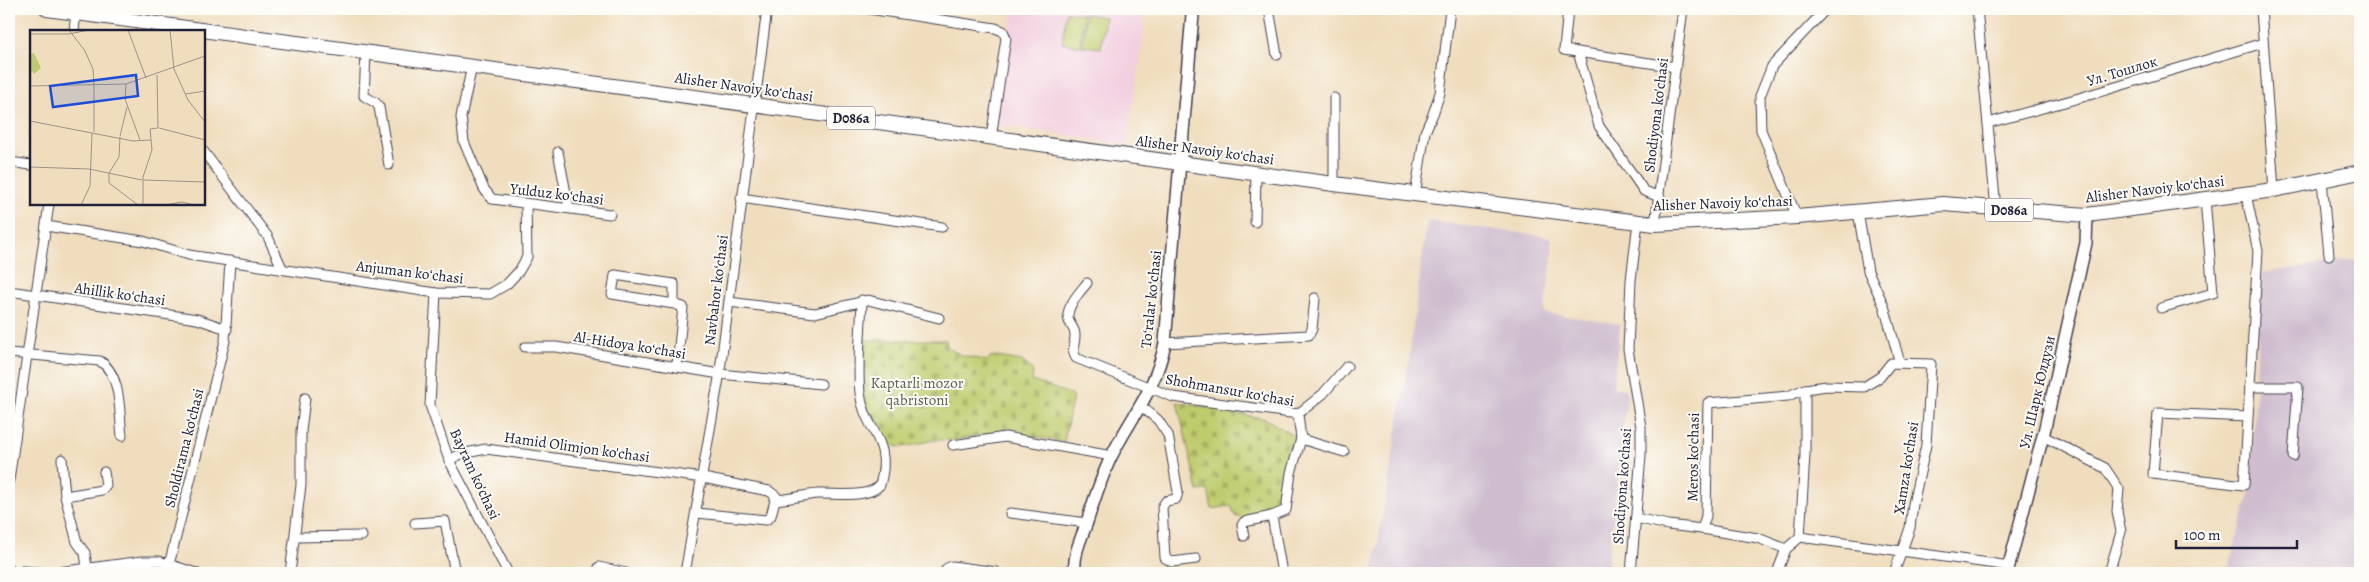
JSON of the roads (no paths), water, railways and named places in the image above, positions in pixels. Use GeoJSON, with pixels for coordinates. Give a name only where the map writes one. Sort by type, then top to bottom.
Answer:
{"type":"FeatureCollection","features":[{"type":"Feature","properties":{"kind":"main road","name":"Alisher Navoiy koʻchasi"},"geometry":{"type":"LineString","coordinates":[[47,9],[203,30]]}},
{"type":"Feature","properties":{"kind":"main road","name":"Toʻralar koʻchasi"},"geometry":{"type":"LineString","coordinates":[[1180,162],[1193,9]]}},
{"type":"Feature","properties":{"kind":"main road","name":"Alisher Navoiy koʻchasi"},"geometry":{"type":"LineString","coordinates":[[205,30],[1414,195],[1655,224],[1796,217],[1943,204],[2086,216],[2274,190],[2360,172]]}},
{"type":"Feature","properties":{"kind":"street","name":"Navbahor koʻchasi"},"geometry":{"type":"LineString","coordinates":[[685,573],[720,374],[741,198],[767,9]]}},
{"type":"Feature","properties":{"kind":"street"},"geometry":{"type":"LineString","coordinates":[[869,9],[995,28],[1003,31],[1006,38],[991,138]]}},
{"type":"Feature","properties":{"kind":"street"},"geometry":{"type":"LineString","coordinates":[[1269,9],[1277,55]]}},
{"type":"Feature","properties":{"kind":"street"},"geometry":{"type":"LineString","coordinates":[[1414,195],[1425,132],[1440,93],[1450,9]]}},
{"type":"Feature","properties":{"kind":"street"},"geometry":{"type":"LineString","coordinates":[[1568,9],[1564,50],[1676,67]]}},
{"type":"Feature","properties":{"kind":"street","name":"Shodiyona ko'chasi"},"geometry":{"type":"LineString","coordinates":[[1655,224],[1683,9]]}},
{"type":"Feature","properties":{"kind":"street"},"geometry":{"type":"LineString","coordinates":[[1796,217],[1761,130],[1760,96],[1772,66],[1826,9]]}},
{"type":"Feature","properties":{"kind":"street"},"geometry":{"type":"LineString","coordinates":[[1977,9],[1996,209]]}},
{"type":"Feature","properties":{"kind":"street"},"geometry":{"type":"LineString","coordinates":[[2261,9],[2274,190]]}},
{"type":"Feature","properties":{"kind":"street"},"geometry":{"type":"LineString","coordinates":[[74,30],[76,12]]}},
{"type":"Feature","properties":{"kind":"street","name":"Ул. Тошлок"},"geometry":{"type":"LineString","coordinates":[[1988,123],[2263,43]]}},
{"type":"Feature","properties":{"kind":"street"},"geometry":{"type":"LineString","coordinates":[[1578,52],[1599,126],[1644,191],[1660,197]]}},
{"type":"Feature","properties":{"kind":"street"},"geometry":{"type":"LineString","coordinates":[[366,53],[364,96],[379,107],[389,164]]}},
{"type":"Feature","properties":{"kind":"street","name":"Yulduz koʻchasi"},"geometry":{"type":"LineString","coordinates":[[472,66],[460,116],[464,142],[484,189],[492,199],[526,205],[569,208],[610,214]]}},
{"type":"Feature","properties":{"kind":"street"},"geometry":{"type":"LineString","coordinates":[[1334,98],[1334,184]]}},
{"type":"Feature","properties":{"kind":"street"},"geometry":{"type":"LineString","coordinates":[[558,152],[569,208]]}},
{"type":"Feature","properties":{"kind":"street"},"geometry":{"type":"LineString","coordinates":[[205,153],[268,237],[282,268]]}},
{"type":"Feature","properties":{"kind":"street"},"geometry":{"type":"LineString","coordinates":[[9,162],[30,164]]}},
{"type":"Feature","properties":{"kind":"street","name":"Toʻralar koʻchasi"},"geometry":{"type":"LineString","coordinates":[[1074,573],[1075,553],[1098,488],[1112,456],[1151,389],[1157,375],[1164,343],[1180,162]]}},
{"type":"Feature","properties":{"kind":"street"},"geometry":{"type":"LineString","coordinates":[[1256,173],[1256,222]]}},
{"type":"Feature","properties":{"kind":"street"},"geometry":{"type":"LineString","coordinates":[[2322,180],[2329,255]]}},
{"type":"Feature","properties":{"kind":"street"},"geometry":{"type":"LineString","coordinates":[[2246,194],[2258,251],[2244,485],[2153,474],[2158,413],[2248,417]]}},
{"type":"Feature","properties":{"kind":"street"},"geometry":{"type":"LineString","coordinates":[[741,198],[942,227]]}},
{"type":"Feature","properties":{"kind":"street"},"geometry":{"type":"LineString","coordinates":[[2162,308],[2213,292],[2205,199]]}},
{"type":"Feature","properties":{"kind":"street"},"geometry":{"type":"LineString","coordinates":[[9,480],[49,205]]}},
{"type":"Feature","properties":{"kind":"street","name":"Anjuman koʻchasi"},"geometry":{"type":"LineString","coordinates":[[46,226],[143,241],[189,255],[436,293],[490,294],[507,284],[519,271],[527,257],[526,205]]}},
{"type":"Feature","properties":{"kind":"street"},"geometry":{"type":"LineString","coordinates":[[1858,212],[1868,271],[1884,306],[1900,363]]}},
{"type":"Feature","properties":{"kind":"street","name":"Ул. Шарк Юлдузи"},"geometry":{"type":"LineString","coordinates":[[2009,569],[2043,436],[2086,243],[2086,216]]}},
{"type":"Feature","properties":{"kind":"street","name":"Shodiyona koʻchasi"},"geometry":{"type":"LineString","coordinates":[[1631,573],[1641,427],[1628,349],[1638,222]]}},
{"type":"Feature","properties":{"kind":"street","name":"Sholdirama ko‘chasi"},"geometry":{"type":"LineString","coordinates":[[167,569],[227,329],[230,261]]}},
{"type":"Feature","properties":{"kind":"street"},"geometry":{"type":"LineString","coordinates":[[674,304],[674,284],[615,275],[612,294],[683,307],[677,367]]}},
{"type":"Feature","properties":{"kind":"street","name":"Shohmansur koʻchasi"},"geometry":{"type":"LineString","coordinates":[[1087,283],[1071,306],[1068,314],[1075,333],[1073,351],[1075,356],[1173,397],[1298,414],[1301,439],[1291,472],[1286,510],[1272,516]]}},
{"type":"Feature","properties":{"kind":"street","name":"Ahillik koʻchasi"},"geometry":{"type":"LineString","coordinates":[[9,291],[197,319],[227,329]]}},
{"type":"Feature","properties":{"kind":"street","name":"Bayram ko'chasi"},"geometry":{"type":"LineString","coordinates":[[436,293],[430,405],[449,460],[508,572]]}},
{"type":"Feature","properties":{"kind":"street"},"geometry":{"type":"LineString","coordinates":[[1164,343],[1309,335],[1312,328],[1315,298]]}},
{"type":"Feature","properties":{"kind":"street"},"geometry":{"type":"LineString","coordinates":[[728,302],[815,313],[862,300],[875,301],[939,318]]}},
{"type":"Feature","properties":{"kind":"street"},"geometry":{"type":"LineString","coordinates":[[697,513],[766,520],[771,516],[775,500],[818,494],[850,493],[876,488],[881,481],[883,450],[877,433],[865,413],[860,391],[862,300]]}},
{"type":"Feature","properties":{"kind":"street","name":"Al-Hidoya koʻchasi"},"geometry":{"type":"LineString","coordinates":[[525,347],[556,347],[720,374],[821,384]]}},
{"type":"Feature","properties":{"kind":"street"},"geometry":{"type":"LineString","coordinates":[[9,353],[100,361],[108,366],[115,380],[122,436]]}},
{"type":"Feature","properties":{"kind":"street","name":"Meros ko'chasi"},"geometry":{"type":"LineString","coordinates":[[1702,528],[1706,516],[1708,402],[1788,396],[1805,388],[1827,386],[1864,387],[1880,376],[1891,363],[1900,363]]}},
{"type":"Feature","properties":{"kind":"street","name":"Xamza ko'chasi"},"geometry":{"type":"LineString","coordinates":[[1894,573],[1910,528],[1913,504],[1926,445],[1931,364],[1900,363]]}},
{"type":"Feature","properties":{"kind":"street"},"geometry":{"type":"LineString","coordinates":[[1298,414],[1323,394],[1347,366]]}},
{"type":"Feature","properties":{"kind":"street"},"geometry":{"type":"LineString","coordinates":[[2250,387],[2298,387],[2294,456]]}},
{"type":"Feature","properties":{"kind":"street"},"geometry":{"type":"LineString","coordinates":[[1777,573],[1786,549],[1800,537],[1805,388]]}},
{"type":"Feature","properties":{"kind":"street"},"geometry":{"type":"LineString","coordinates":[[290,573],[301,485],[301,431],[305,398]]}},
{"type":"Feature","properties":{"kind":"street"},"geometry":{"type":"LineString","coordinates":[[1141,406],[1158,420],[1168,435],[1178,492],[1176,499],[1166,502],[1162,507],[1165,558],[1172,562],[1196,559]]}},
{"type":"Feature","properties":{"kind":"street"},"geometry":{"type":"LineString","coordinates":[[2043,436],[2105,468],[2119,489],[2118,511],[2121,532],[2109,573]]}},
{"type":"Feature","properties":{"kind":"street"},"geometry":{"type":"LineString","coordinates":[[953,445],[1005,437],[1112,456]]}},
{"type":"Feature","properties":{"kind":"street"},"geometry":{"type":"LineString","coordinates":[[1301,439],[1344,452]]}},
{"type":"Feature","properties":{"kind":"street","name":"Hamid Olimjon ko'chasi"},"geometry":{"type":"LineString","coordinates":[[449,460],[461,454],[486,449],[703,478],[770,491],[775,494],[775,500]]}},
{"type":"Feature","properties":{"kind":"street"},"geometry":{"type":"LineString","coordinates":[[62,459],[65,496],[77,542],[85,553],[88,568]]}},
{"type":"Feature","properties":{"kind":"street"},"geometry":{"type":"LineString","coordinates":[[65,496],[102,490],[106,485],[104,472]]}},
{"type":"Feature","properties":{"kind":"street"},"geometry":{"type":"LineString","coordinates":[[1010,513],[1087,523]]}},
{"type":"Feature","properties":{"kind":"street"},"geometry":{"type":"LineString","coordinates":[[1244,536],[1242,525],[1244,522],[1272,516],[1282,573]]}},
{"type":"Feature","properties":{"kind":"street"},"geometry":{"type":"LineString","coordinates":[[1636,518],[1668,525],[1702,528],[1758,538],[1786,549]]}},
{"type":"Feature","properties":{"kind":"street"},"geometry":{"type":"LineString","coordinates":[[415,523],[445,521],[455,573]]}},
{"type":"Feature","properties":{"kind":"street"},"geometry":{"type":"LineString","coordinates":[[296,537],[362,536]]}},
{"type":"Feature","properties":{"kind":"street"},"geometry":{"type":"LineString","coordinates":[[1800,537],[2009,569]]}},
{"type":"Feature","properties":{"kind":"street"},"geometry":{"type":"LineString","coordinates":[[9,570],[51,573],[143,561],[159,561],[167,569],[196,573]]}},
{"type":"Feature","properties":{"kind":"street"},"geometry":{"type":"LineString","coordinates":[[944,573],[947,568],[952,566],[996,572]]}},
{"type":"Feature","properties":{"kind":"street"},"geometry":{"type":"LineString","coordinates":[[599,567],[626,573]]}},
{"type":"Feature","properties":{"kind":"street"},"geometry":{"type":"LineString","coordinates":[[496,573],[508,572]]}},
{"type":"Feature","properties":{"kind":"park label","name":"Kaptarli mozor qabristoni"},"geometry":{"type":"Point","coordinates":[917,392]}}]}
